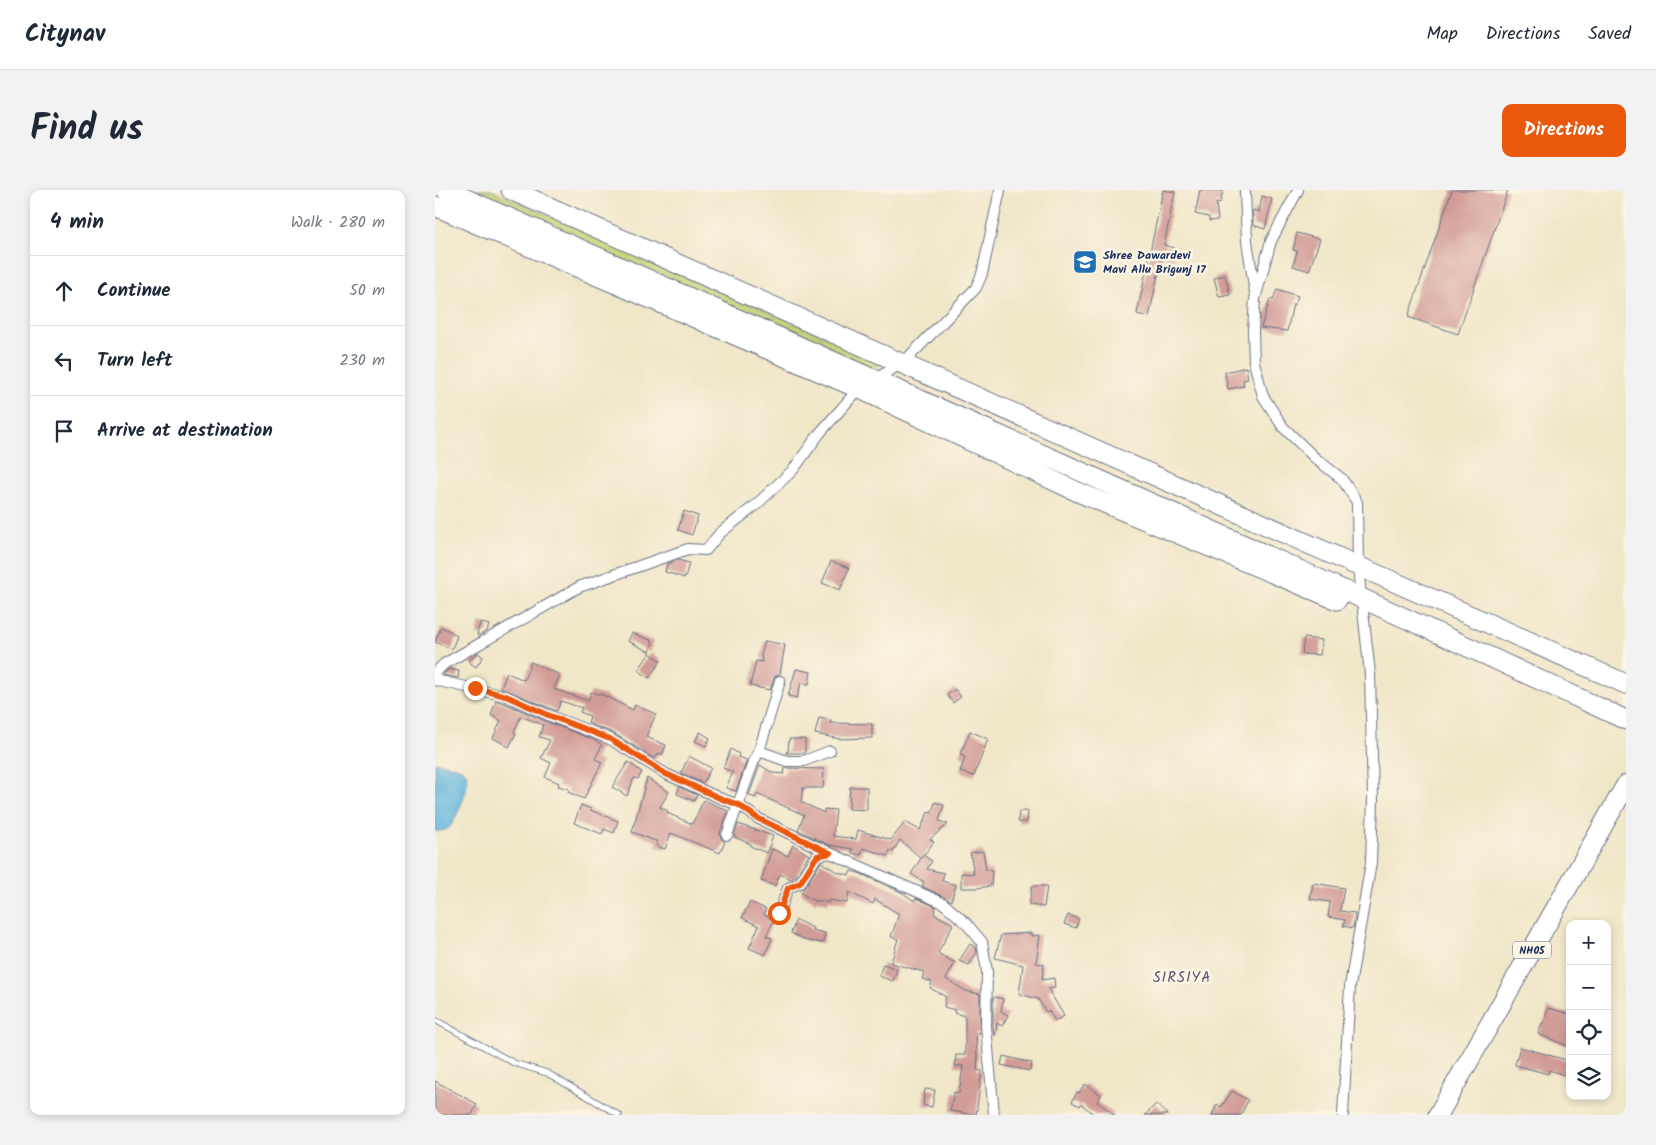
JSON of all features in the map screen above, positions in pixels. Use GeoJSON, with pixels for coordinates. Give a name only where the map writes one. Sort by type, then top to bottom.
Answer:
{"type":"FeatureCollection","features":[{"type":"Feature","properties":{"kind":"highway"},"geometry":{"type":"LineString","coordinates":[[445,190],[867,384],[1626,720]]}},
{"type":"Feature","properties":{"kind":"highway"},"geometry":{"type":"LineString","coordinates":[[511,190],[1626,684]]}},
{"type":"Feature","properties":{"kind":"highway"},"geometry":{"type":"LineString","coordinates":[[435,206],[867,384]]}},
{"type":"Feature","properties":{"kind":"highway","name":"NH05"},"geometry":{"type":"LineString","coordinates":[[1438,1115],[1626,785]]}},
{"type":"Feature","properties":{"kind":"street"},"geometry":{"type":"LineString","coordinates":[[435,673],[444,664],[579,587],[688,549],[706,550],[720,533],[756,505],[793,470],[819,434],[867,384],[903,363],[976,288],[981,274],[1000,190]]}},
{"type":"Feature","properties":{"kind":"street"},"geometry":{"type":"LineString","coordinates":[[1245,190],[1247,241],[1255,299],[1254,362],[1263,396],[1283,427],[1315,458],[1342,479],[1357,502],[1357,566],[1370,674],[1373,800],[1371,863],[1350,986],[1343,1115]]}},
{"type":"Feature","properties":{"kind":"street"},"geometry":{"type":"LineString","coordinates":[[1255,299],[1271,241],[1298,190]]}},
{"type":"Feature","properties":{"kind":"street"},"geometry":{"type":"LineString","coordinates":[[435,680],[506,696],[548,715],[610,739],[666,774],[739,805],[757,818],[943,903],[966,923],[982,942],[987,971],[986,1026],[994,1115]]}},
{"type":"Feature","properties":{"kind":"street"},"geometry":{"type":"LineString","coordinates":[[727,835],[759,751],[780,681]]}},
{"type":"Feature","properties":{"kind":"street"},"geometry":{"type":"LineString","coordinates":[[759,751],[787,760],[804,761],[830,751]]}},
{"type":"Feature","properties":{"kind":"street"},"geometry":{"type":"LineString","coordinates":[[779,913],[788,888],[800,883],[817,856],[830,853]]}},
{"type":"Feature","properties":{"kind":"lane"},"geometry":{"type":"LineString","coordinates":[[435,1020],[514,1063],[547,1073],[619,1115]]}},
{"type":"Feature","properties":{"kind":"green space"},"geometry":{"type":"Polygon","coordinates":[[[463,190],[491,190],[879,360],[878,365],[872,370],[463,190]]]}},
{"type":"Feature","properties":{"kind":"water"},"geometry":{"type":"Polygon","coordinates":[[[435,762],[462,769],[468,779],[456,817],[450,827],[441,831],[435,831],[435,762]]]}},
{"type":"Feature","properties":{"kind":"building"},"geometry":{"type":"Polygon","coordinates":[[[1163,190],[1175,192],[1164,245],[1175,248],[1173,258],[1162,256],[1149,317],[1137,314],[1163,190]]]}},
{"type":"Feature","properties":{"kind":"building"},"geometry":{"type":"Polygon","coordinates":[[[1200,190],[1223,190],[1220,204],[1216,203],[1218,220],[1209,221],[1209,217],[1195,214],[1200,190]]]}},
{"type":"Feature","properties":{"kind":"building"},"geometry":{"type":"Polygon","coordinates":[[[1452,190],[1508,190],[1458,334],[1408,317],[1452,190]]]}},
{"type":"Feature","properties":{"kind":"building"},"geometry":{"type":"Polygon","coordinates":[[[1262,196],[1272,199],[1265,229],[1253,225],[1253,210],[1259,212],[1262,196]]]}},
{"type":"Feature","properties":{"kind":"building"},"geometry":{"type":"Polygon","coordinates":[[[1297,233],[1320,239],[1309,271],[1293,266],[1297,251],[1293,250],[1297,233]]]}},
{"type":"Feature","properties":{"kind":"building"},"geometry":{"type":"Polygon","coordinates":[[[1225,275],[1230,295],[1219,297],[1214,278],[1225,275]]]}},
{"type":"Feature","properties":{"kind":"building"},"geometry":{"type":"Polygon","coordinates":[[[1277,289],[1298,296],[1295,304],[1293,304],[1287,331],[1261,328],[1270,299],[1273,300],[1277,289]]]}},
{"type":"Feature","properties":{"kind":"building"},"geometry":{"type":"Polygon","coordinates":[[[1246,367],[1248,379],[1243,380],[1244,386],[1228,389],[1225,372],[1246,367]]]}},
{"type":"Feature","properties":{"kind":"building"},"geometry":{"type":"Polygon","coordinates":[[[684,511],[698,516],[692,535],[678,530],[684,511]]]}},
{"type":"Feature","properties":{"kind":"building"},"geometry":{"type":"Polygon","coordinates":[[[678,560],[689,563],[685,578],[665,572],[667,564],[678,560]]]}},
{"type":"Feature","properties":{"kind":"building"},"geometry":{"type":"Polygon","coordinates":[[[831,561],[849,568],[840,590],[822,583],[831,561]]]}},
{"type":"Feature","properties":{"kind":"building"},"geometry":{"type":"Polygon","coordinates":[[[480,622],[489,625],[487,631],[477,635],[480,622]]]}},
{"type":"Feature","properties":{"kind":"building"},"geometry":{"type":"Polygon","coordinates":[[[441,627],[457,636],[452,649],[435,642],[441,627]]]}},
{"type":"Feature","properties":{"kind":"building"},"geometry":{"type":"Polygon","coordinates":[[[632,633],[653,641],[650,652],[628,641],[632,633]]]}},
{"type":"Feature","properties":{"kind":"building"},"geometry":{"type":"Polygon","coordinates":[[[1304,638],[1322,640],[1320,655],[1302,654],[1304,638]]]}},
{"type":"Feature","properties":{"kind":"building"},"geometry":{"type":"Polygon","coordinates":[[[765,641],[785,645],[780,674],[775,676],[770,690],[750,686],[756,661],[762,662],[761,655],[765,641]]]}},
{"type":"Feature","properties":{"kind":"building"},"geometry":{"type":"Polygon","coordinates":[[[478,653],[483,657],[476,667],[468,661],[478,653]]]}},
{"type":"Feature","properties":{"kind":"building"},"geometry":{"type":"Polygon","coordinates":[[[650,653],[661,661],[649,678],[638,670],[650,653]]]}},
{"type":"Feature","properties":{"kind":"building"},"geometry":{"type":"Polygon","coordinates":[[[531,662],[560,675],[554,689],[588,701],[591,692],[601,694],[633,710],[635,705],[656,714],[646,737],[666,745],[662,755],[659,753],[655,759],[613,733],[588,723],[590,716],[580,712],[582,708],[561,701],[557,711],[501,688],[507,673],[524,680],[531,662]]]}},
{"type":"Feature","properties":{"kind":"building"},"geometry":{"type":"Polygon","coordinates":[[[449,669],[459,671],[458,678],[443,675],[449,669]]]}},
{"type":"Feature","properties":{"kind":"building"},"geometry":{"type":"Polygon","coordinates":[[[796,669],[811,672],[809,684],[801,683],[797,698],[788,696],[796,669]]]}},
{"type":"Feature","properties":{"kind":"building"},"geometry":{"type":"Polygon","coordinates":[[[955,689],[961,697],[953,703],[947,695],[955,689]]]}},
{"type":"Feature","properties":{"kind":"building"},"geometry":{"type":"Polygon","coordinates":[[[496,701],[594,740],[602,745],[595,759],[602,762],[584,799],[568,792],[569,789],[558,786],[559,783],[545,777],[551,763],[541,758],[550,740],[539,737],[543,725],[521,716],[509,747],[493,738],[501,721],[491,715],[496,701]]]}},
{"type":"Feature","properties":{"kind":"building"},"geometry":{"type":"Polygon","coordinates":[[[819,718],[831,720],[830,723],[872,724],[872,738],[840,739],[815,734],[819,718]]]}},
{"type":"Feature","properties":{"kind":"building"},"geometry":{"type":"Polygon","coordinates":[[[970,731],[988,739],[974,776],[960,772],[965,757],[960,755],[970,731]]]}},
{"type":"Feature","properties":{"kind":"building"},"geometry":{"type":"Polygon","coordinates":[[[700,732],[710,738],[706,746],[695,741],[700,732]]]}},
{"type":"Feature","properties":{"kind":"building"},"geometry":{"type":"Polygon","coordinates":[[[789,739],[805,739],[805,753],[786,753],[788,752],[789,739]]]}},
{"type":"Feature","properties":{"kind":"building"},"geometry":{"type":"Polygon","coordinates":[[[731,749],[739,754],[738,757],[747,760],[736,791],[726,788],[733,772],[723,768],[731,749]]]}},
{"type":"Feature","properties":{"kind":"building"},"geometry":{"type":"Polygon","coordinates":[[[689,756],[711,768],[703,783],[681,773],[689,756]]]}},
{"type":"Feature","properties":{"kind":"building"},"geometry":{"type":"Polygon","coordinates":[[[628,762],[642,772],[638,779],[634,778],[627,796],[612,787],[628,762]]]}},
{"type":"Feature","properties":{"kind":"building"},"geometry":{"type":"Polygon","coordinates":[[[760,765],[773,773],[784,774],[785,768],[824,769],[823,788],[803,788],[801,802],[824,813],[824,809],[836,810],[833,836],[856,839],[858,830],[891,840],[905,822],[920,830],[928,812],[932,813],[935,802],[944,805],[939,821],[948,824],[930,839],[934,842],[921,858],[900,840],[893,852],[890,850],[888,856],[863,848],[861,855],[852,853],[853,849],[829,845],[798,830],[804,815],[757,794],[755,798],[749,795],[760,765]]]}},
{"type":"Feature","properties":{"kind":"building"},"geometry":{"type":"Polygon","coordinates":[[[647,778],[669,792],[660,807],[668,811],[667,813],[692,824],[704,800],[728,811],[720,833],[721,839],[725,842],[720,853],[671,833],[665,849],[656,846],[658,842],[632,832],[647,778]]]}},
{"type":"Feature","properties":{"kind":"building"},"geometry":{"type":"Polygon","coordinates":[[[679,787],[697,795],[694,801],[677,794],[679,787]]]}},
{"type":"Feature","properties":{"kind":"building"},"geometry":{"type":"Polygon","coordinates":[[[850,787],[867,787],[867,810],[849,809],[850,787]]]}},
{"type":"Feature","properties":{"kind":"building"},"geometry":{"type":"Polygon","coordinates":[[[581,805],[618,821],[614,833],[604,829],[602,834],[574,823],[581,805]]]}},
{"type":"Feature","properties":{"kind":"building"},"geometry":{"type":"Polygon","coordinates":[[[1019,811],[1028,811],[1027,822],[1018,822],[1019,811]]]}},
{"type":"Feature","properties":{"kind":"building"},"geometry":{"type":"Polygon","coordinates":[[[738,824],[773,836],[767,853],[734,837],[738,824]]]}},
{"type":"Feature","properties":{"kind":"building"},"geometry":{"type":"Polygon","coordinates":[[[793,845],[809,855],[795,877],[791,879],[780,874],[775,886],[761,881],[772,849],[788,856],[793,845]]]}},
{"type":"Feature","properties":{"kind":"building"},"geometry":{"type":"Polygon","coordinates":[[[983,851],[986,870],[992,871],[991,886],[961,888],[961,873],[974,874],[970,853],[983,851]]]}},
{"type":"Feature","properties":{"kind":"building"},"geometry":{"type":"Polygon","coordinates":[[[923,855],[932,861],[927,869],[944,873],[942,881],[956,885],[951,901],[922,886],[924,882],[911,874],[923,855]]]}},
{"type":"Feature","properties":{"kind":"building"},"geometry":{"type":"Polygon","coordinates":[[[821,862],[837,872],[849,875],[851,871],[859,873],[903,893],[914,901],[916,898],[936,907],[934,914],[953,924],[938,953],[955,963],[946,979],[966,991],[980,994],[980,1033],[976,1033],[977,1070],[982,1071],[976,1115],[950,1111],[954,1092],[959,1093],[963,1066],[955,1066],[956,1055],[965,1055],[965,1016],[954,1013],[955,1010],[944,1007],[946,997],[930,988],[932,982],[922,979],[924,972],[891,963],[898,939],[891,937],[899,914],[875,899],[873,904],[849,892],[847,903],[829,900],[828,903],[817,900],[816,902],[801,893],[821,862]]]}},
{"type":"Feature","properties":{"kind":"building"},"geometry":{"type":"Polygon","coordinates":[[[1313,883],[1344,888],[1340,911],[1355,913],[1353,928],[1343,926],[1345,920],[1328,917],[1330,902],[1310,899],[1313,883]]]}},
{"type":"Feature","properties":{"kind":"building"},"geometry":{"type":"Polygon","coordinates":[[[1032,886],[1047,886],[1044,907],[1029,905],[1032,886]]]}},
{"type":"Feature","properties":{"kind":"building"},"geometry":{"type":"Polygon","coordinates":[[[750,902],[766,909],[764,914],[774,920],[766,936],[772,938],[765,955],[749,948],[759,926],[742,918],[750,902]]]}},
{"type":"Feature","properties":{"kind":"building"},"geometry":{"type":"Polygon","coordinates":[[[1068,915],[1079,919],[1076,928],[1064,924],[1068,915]]]}},
{"type":"Feature","properties":{"kind":"building"},"geometry":{"type":"Polygon","coordinates":[[[796,920],[813,928],[812,930],[825,933],[823,943],[807,941],[791,933],[796,920]]]}},
{"type":"Feature","properties":{"kind":"building"},"geometry":{"type":"Polygon","coordinates":[[[1031,933],[1031,936],[1040,935],[1036,963],[1044,964],[1042,980],[1054,978],[1055,988],[1048,989],[1064,1016],[1055,1021],[1049,1011],[1046,1012],[1038,999],[1019,994],[1023,965],[995,958],[1001,935],[1031,933]]]}},
{"type":"Feature","properties":{"kind":"building"},"geometry":{"type":"Polygon","coordinates":[[[970,944],[976,948],[977,952],[969,965],[959,961],[970,944]]]}},
{"type":"Feature","properties":{"kind":"building"},"geometry":{"type":"Polygon","coordinates":[[[883,964],[897,969],[893,981],[879,976],[883,964]]]}},
{"type":"Feature","properties":{"kind":"building"},"geometry":{"type":"Polygon","coordinates":[[[993,998],[1003,999],[1001,1011],[1008,1015],[1002,1026],[997,1023],[995,1036],[993,998]]]}},
{"type":"Feature","properties":{"kind":"building"},"geometry":{"type":"Polygon","coordinates":[[[1548,1008],[1566,1013],[1566,1045],[1538,1034],[1542,1023],[1544,1023],[1548,1008]]]}},
{"type":"Feature","properties":{"kind":"building"},"geometry":{"type":"Polygon","coordinates":[[[1520,1047],[1566,1060],[1566,1076],[1549,1070],[1548,1074],[1515,1065],[1520,1047]]]}},
{"type":"Feature","properties":{"kind":"building"},"geometry":{"type":"Polygon","coordinates":[[[1003,1056],[1032,1063],[1030,1071],[1001,1065],[1003,1056]]]}},
{"type":"Feature","properties":{"kind":"building"},"geometry":{"type":"Polygon","coordinates":[[[435,1081],[477,1104],[472,1115],[435,1115],[435,1081]]]}},
{"type":"Feature","properties":{"kind":"building"},"geometry":{"type":"Polygon","coordinates":[[[1085,1084],[1101,1095],[1097,1102],[1115,1115],[1095,1115],[1081,1104],[1080,1106],[1072,1102],[1077,1092],[1079,1093],[1085,1084]]]}},
{"type":"Feature","properties":{"kind":"building"},"geometry":{"type":"Polygon","coordinates":[[[925,1089],[935,1090],[932,1107],[923,1105],[925,1089]]]}},
{"type":"Feature","properties":{"kind":"building"},"geometry":{"type":"Polygon","coordinates":[[[1232,1091],[1248,1100],[1241,1115],[1212,1115],[1217,1104],[1221,1107],[1232,1091]]]}},
{"type":"Feature","properties":{"kind":"building"},"geometry":{"type":"Polygon","coordinates":[[[1156,1104],[1168,1115],[1145,1115],[1156,1104]]]}},
{"type":"Feature","properties":{"kind":"place","name":"Shree Dawardevi Mavi Allu Brigunj 17"},"geometry":{"type":"Point","coordinates":[1085,262]}},
{"type":"Feature","properties":{"kind":"district","name":"SIRSIYA"},"geometry":{"type":"Point","coordinates":[1182,977]}},
{"type":"Feature","properties":{"kind":"route"},"geometry":{"type":"LineString","coordinates":[[475,688],[506,696],[548,715],[610,739],[666,774],[739,805],[757,818],[830,853],[817,856],[800,883],[788,888],[779,913]]}}]}
